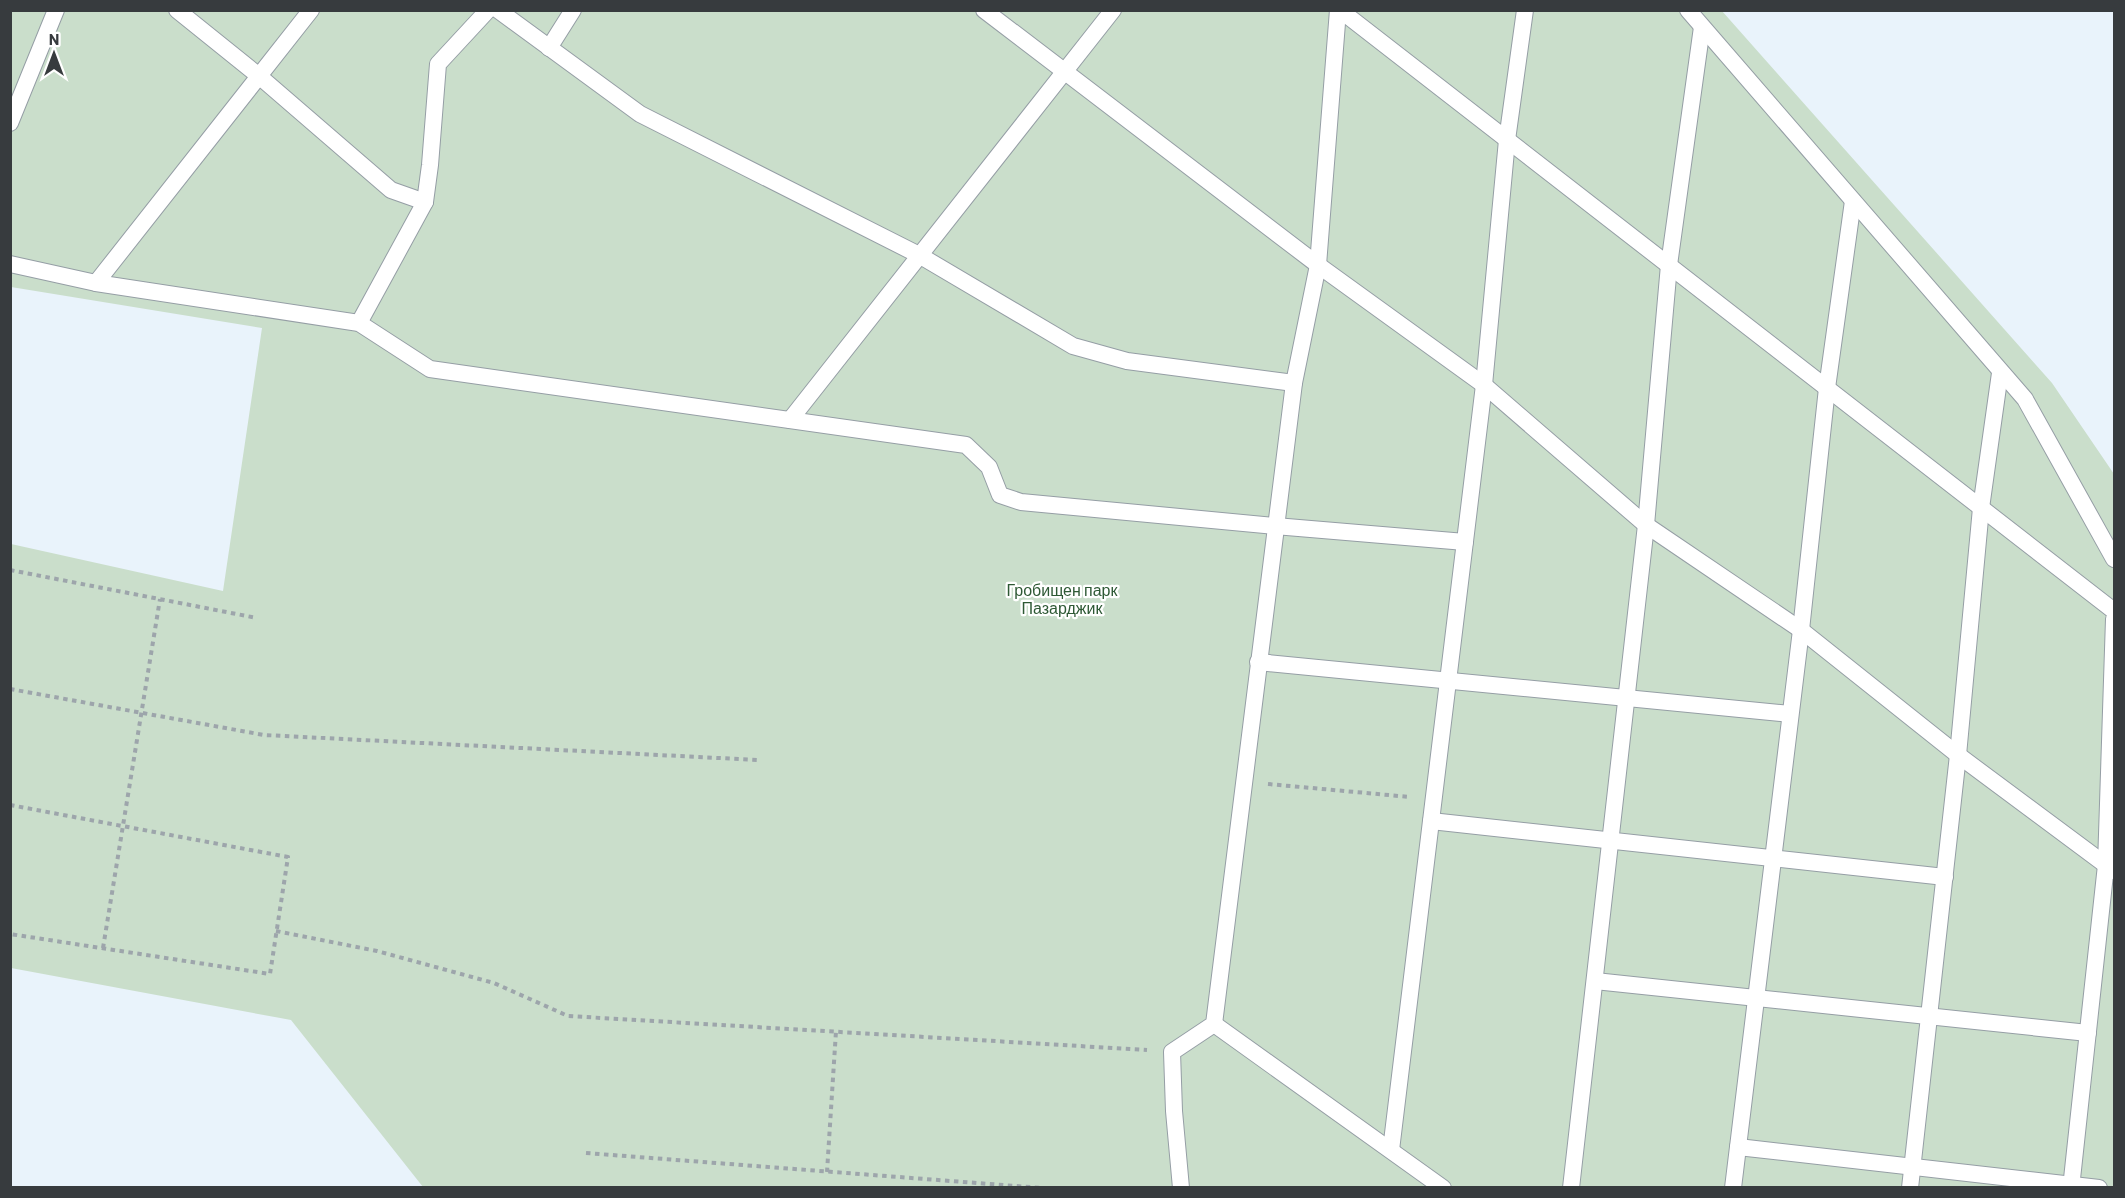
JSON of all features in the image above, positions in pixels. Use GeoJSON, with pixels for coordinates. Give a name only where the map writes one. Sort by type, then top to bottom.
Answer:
{"type":"FeatureCollection","features":[{"type":"Feature","properties":{"kind":"lane"},"geometry":{"type":"LineString","coordinates":[[10,123],[56,10]]}},
{"type":"Feature","properties":{"kind":"lane"},"geometry":{"type":"LineString","coordinates":[[177,10],[259,76],[391,190],[425,202]]}},
{"type":"Feature","properties":{"kind":"lane"},"geometry":{"type":"LineString","coordinates":[[96,283],[311,10]]}},
{"type":"Feature","properties":{"kind":"lane"},"geometry":{"type":"LineString","coordinates":[[359,324],[425,202],[438,64],[488,10]]}},
{"type":"Feature","properties":{"kind":"lane"},"geometry":{"type":"LineString","coordinates":[[498,10],[640,114],[919,255],[1073,346],[1127,361],[1294,383]]}},
{"type":"Feature","properties":{"kind":"lane"},"geometry":{"type":"LineString","coordinates":[[549,48],[573,10]]}},
{"type":"Feature","properties":{"kind":"lane"},"geometry":{"type":"LineString","coordinates":[[984,10],[1318,265],[1484,385],[1646,525],[1801,630],[1958,755],[2110,868]]}},
{"type":"Feature","properties":{"kind":"lane"},"geometry":{"type":"LineString","coordinates":[[790,420],[1113,10]]}},
{"type":"Feature","properties":{"kind":"lane"},"geometry":{"type":"LineString","coordinates":[[1339,10],[2115,611]]}},
{"type":"Feature","properties":{"kind":"lane"},"geometry":{"type":"LineString","coordinates":[[1181,1188],[1174,1111],[1172,1052],[1214,1024],[1294,383],[1318,265],[1339,10]]}},
{"type":"Feature","properties":{"kind":"lane"},"geometry":{"type":"LineString","coordinates":[[1391,1150],[1484,385],[1507,140],[1525,10]]}},
{"type":"Feature","properties":{"kind":"lane"},"geometry":{"type":"LineString","coordinates":[[1688,10],[2000,373],[2025,399],[2115,559]]}},
{"type":"Feature","properties":{"kind":"lane"},"geometry":{"type":"LineString","coordinates":[[1571,1188],[1646,525],[1669,265],[1702,27]]}},
{"type":"Feature","properties":{"kind":"lane"},"geometry":{"type":"LineString","coordinates":[[1733,1188],[1801,630],[1827,388],[1853,201]]}},
{"type":"Feature","properties":{"kind":"lane"},"geometry":{"type":"LineString","coordinates":[[10,264],[96,283],[359,324],[430,369],[966,445],[989,467],[1000,495],[1021,502],[1465,542]]}},
{"type":"Feature","properties":{"kind":"lane"},"geometry":{"type":"LineString","coordinates":[[1910,1188],[1958,755],[1981,508],[2000,373]]}},
{"type":"Feature","properties":{"kind":"lane"},"geometry":{"type":"LineString","coordinates":[[2071,1186],[2110,868],[2115,619]]}},
{"type":"Feature","properties":{"kind":"lane"},"geometry":{"type":"LineString","coordinates":[[1258,662],[1790,714]]}},
{"type":"Feature","properties":{"kind":"lane"},"geometry":{"type":"LineString","coordinates":[[1431,821],[1945,877]]}},
{"type":"Feature","properties":{"kind":"lane"},"geometry":{"type":"LineString","coordinates":[[1595,981],[2088,1033]]}},
{"type":"Feature","properties":{"kind":"lane"},"geometry":{"type":"LineString","coordinates":[[1214,1024],[1443,1188]]}},
{"type":"Feature","properties":{"kind":"lane"},"geometry":{"type":"LineString","coordinates":[[1738,1148],[2099,1188]]}},
{"type":"Feature","properties":{"kind":"path"},"geometry":{"type":"LineString","coordinates":[[10,570],[257,618]]}},
{"type":"Feature","properties":{"kind":"path"},"geometry":{"type":"LineString","coordinates":[[103,948],[160,599]]}},
{"type":"Feature","properties":{"kind":"path"},"geometry":{"type":"LineString","coordinates":[[10,689],[264,735],[758,760]]}},
{"type":"Feature","properties":{"kind":"path"},"geometry":{"type":"LineString","coordinates":[[1244,782],[1434,800]]}},
{"type":"Feature","properties":{"kind":"path"},"geometry":{"type":"LineString","coordinates":[[10,806],[288,857],[270,974],[10,934]]}},
{"type":"Feature","properties":{"kind":"path"},"geometry":{"type":"LineString","coordinates":[[276,931],[377,951],[494,983],[568,1016],[1172,1052]]}},
{"type":"Feature","properties":{"kind":"path"},"geometry":{"type":"LineString","coordinates":[[827,1172],[836,1031]]}},
{"type":"Feature","properties":{"kind":"path"},"geometry":{"type":"LineString","coordinates":[[586,1153],[1042,1188]]}},
{"type":"Feature","properties":{"kind":"green space","name":"Гробищен парк Пазарджик"},"geometry":{"type":"Polygon","coordinates":[[[10,11],[1722,11],[2052,383],[2114,474],[2114,1187],[423,1187],[291,1020],[11,968],[11,544],[223,591],[262,328],[11,287],[10,11]]]}}]}
